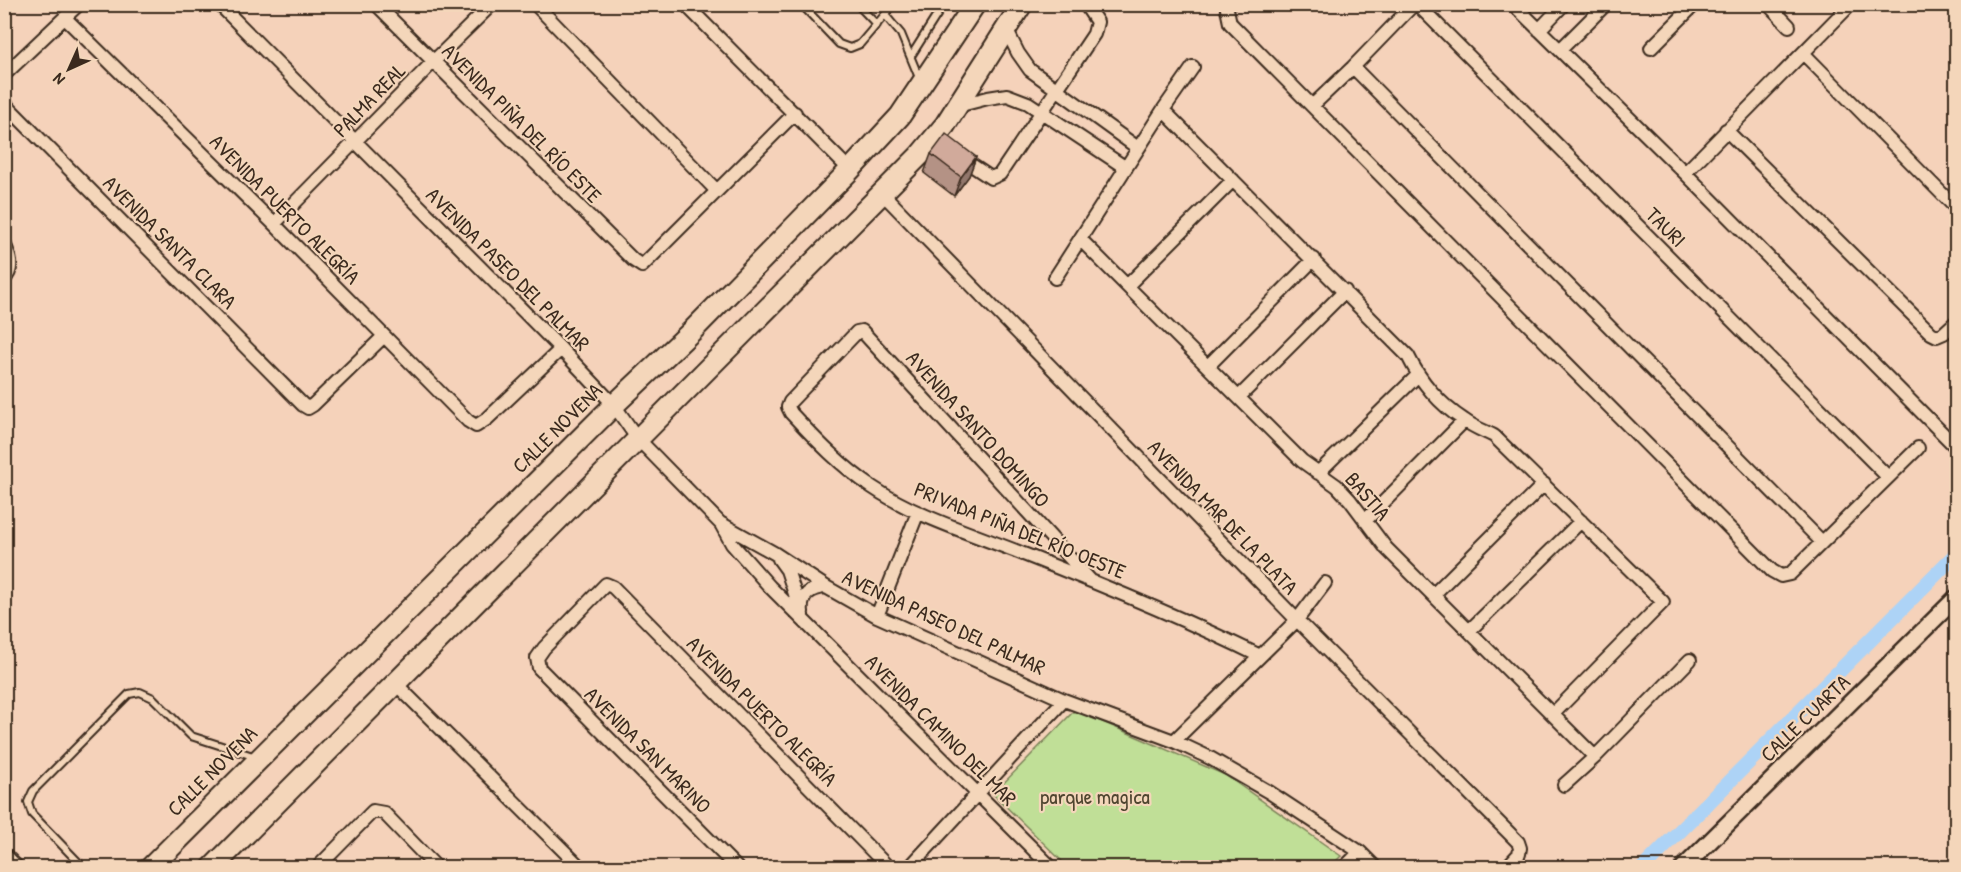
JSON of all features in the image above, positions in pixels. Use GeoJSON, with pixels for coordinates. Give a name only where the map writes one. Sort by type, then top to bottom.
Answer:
{"type":"FeatureCollection","features":[{"type":"Feature","properties":{"kind":"main road","name":"CALLE NOVENA"},"geometry":{"type":"LineString","coordinates":[[150,867],[614,405],[692,331],[850,170],[900,116],[975,4]]}},
{"type":"Feature","properties":{"kind":"main road"},"geometry":{"type":"LineString","coordinates":[[212,867],[920,154],[945,125],[1022,4]]}},
{"type":"Feature","properties":{"kind":"street"},"geometry":{"type":"LineString","coordinates":[[4,75],[79,4]]}},
{"type":"Feature","properties":{"kind":"street","name":"AVENIDA PASEO DEL PALMAR"},"geometry":{"type":"LineString","coordinates":[[219,4],[561,349],[614,405],[637,438],[720,523],[877,616],[1064,700],[1174,741],[1240,775],[1360,852],[1376,867]]}},
{"type":"Feature","properties":{"kind":"street","name":"AVENIDA PIÑA DEL RÍO ESTE"},"geometry":{"type":"LineString","coordinates":[[376,4],[633,260],[642,266],[717,191]]}},
{"type":"Feature","properties":{"kind":"street","name":"PALMA REAL"},"geometry":{"type":"LineString","coordinates":[[274,224],[492,4]]}},
{"type":"Feature","properties":{"kind":"street"},"geometry":{"type":"LineString","coordinates":[[535,4],[717,191],[795,113]]}},
{"type":"Feature","properties":{"kind":"street"},"geometry":{"type":"LineString","coordinates":[[686,4],[850,170]]}},
{"type":"Feature","properties":{"kind":"street"},"geometry":{"type":"LineString","coordinates":[[958,156],[991,178],[1000,174],[1094,34],[1097,22],[1085,4]]}},
{"type":"Feature","properties":{"kind":"street"},"geometry":{"type":"LineString","coordinates":[[1228,4],[1230,23],[1772,571],[1781,576],[1790,574],[1917,448]]}},
{"type":"Feature","properties":{"kind":"street"},"geometry":{"type":"LineString","coordinates":[[1312,106],[1415,4]]}},
{"type":"Feature","properties":{"kind":"street","name":"TAURI"},"geometry":{"type":"LineString","coordinates":[[1415,4],[1887,476]]}},
{"type":"Feature","properties":{"kind":"street"},"geometry":{"type":"LineString","coordinates":[[1513,4],[1956,447]]}},
{"type":"Feature","properties":{"kind":"street"},"geometry":{"type":"LineString","coordinates":[[1539,30],[1564,4]]}},
{"type":"Feature","properties":{"kind":"street"},"geometry":{"type":"LineString","coordinates":[[1560,50],[1606,4]]}},
{"type":"Feature","properties":{"kind":"street"},"geometry":{"type":"LineString","coordinates":[[1650,48],[1695,4]]}},
{"type":"Feature","properties":{"kind":"street"},"geometry":{"type":"LineString","coordinates":[[1767,4],[1789,26]]}},
{"type":"Feature","properties":{"kind":"street"},"geometry":{"type":"LineString","coordinates":[[1684,173],[1851,4]]}},
{"type":"Feature","properties":{"kind":"street","name":"AVENIDA PUERTO ALEGRÍA"},"geometry":{"type":"LineString","coordinates":[[66,18],[468,421],[476,426],[487,419],[561,349]]}},
{"type":"Feature","properties":{"kind":"street"},"geometry":{"type":"LineString","coordinates":[[1006,29],[1030,70],[1138,148]]}},
{"type":"Feature","properties":{"kind":"street"},"geometry":{"type":"LineString","coordinates":[[1803,52],[1956,208]]}},
{"type":"Feature","properties":{"kind":"street"},"geometry":{"type":"LineString","coordinates":[[1055,278],[1193,67]]}},
{"type":"Feature","properties":{"kind":"street"},"geometry":{"type":"LineString","coordinates":[[1353,67],[1822,542]]}},
{"type":"Feature","properties":{"kind":"street"},"geometry":{"type":"LineString","coordinates":[[957,106],[1007,95],[1028,103],[1126,168]]}},
{"type":"Feature","properties":{"kind":"street","name":"AVENIDA SANTA CLARA"},"geometry":{"type":"LineString","coordinates":[[4,103],[308,408],[384,337]]}},
{"type":"Feature","properties":{"kind":"street"},"geometry":{"type":"LineString","coordinates":[[1163,110],[1314,259],[1408,356],[1417,376],[1448,408],[1464,421],[1494,435],[1663,602],[1553,714]]}},
{"type":"Feature","properties":{"kind":"street"},"geometry":{"type":"LineString","coordinates":[[1726,130],[1931,333],[1937,336],[1944,333],[1956,322]]}},
{"type":"Feature","properties":{"kind":"street"},"geometry":{"type":"LineString","coordinates":[[1127,286],[1233,180]]}},
{"type":"Feature","properties":{"kind":"street","name":"AVENIDA MAR DE LA PLATA"},"geometry":{"type":"LineString","coordinates":[[882,193],[1297,620],[1518,842],[1519,854],[1506,867]]}},
{"type":"Feature","properties":{"kind":"street","name":"BASTIA"},"geometry":{"type":"LineString","coordinates":[[1081,240],[1302,461],[1337,486],[1386,548],[1595,757]]}},
{"type":"Feature","properties":{"kind":"street"},"geometry":{"type":"LineString","coordinates":[[4,243],[11,260],[8,275],[4,279]]}},
{"type":"Feature","properties":{"kind":"street"},"geometry":{"type":"LineString","coordinates":[[1208,366],[1314,259]]}},
{"type":"Feature","properties":{"kind":"street"},"geometry":{"type":"LineString","coordinates":[[1239,398],[1345,291]]}},
{"type":"Feature","properties":{"kind":"street","name":"PRIVADA PIÑA DEL RÍO OESTE"},"geometry":{"type":"LineString","coordinates":[[862,331],[856,332],[790,402],[788,407],[791,414],[833,458],[873,487],[918,512],[1090,580],[1202,628],[1260,656]]}},
{"type":"Feature","properties":{"kind":"street","name":"AVENIDA SANTO DOMINGO"},"geometry":{"type":"LineString","coordinates":[[862,331],[1090,580]]}},
{"type":"Feature","properties":{"kind":"street"},"geometry":{"type":"LineString","coordinates":[[1318,473],[1417,376]]}},
{"type":"Feature","properties":{"kind":"street"},"geometry":{"type":"LineString","coordinates":[[1365,521],[1464,421]]}},
{"type":"Feature","properties":{"kind":"street"},"geometry":{"type":"LineString","coordinates":[[1433,595],[1544,484]]}},
{"type":"Feature","properties":{"kind":"street"},"geometry":{"type":"LineString","coordinates":[[877,616],[918,512]]}},
{"type":"Feature","properties":{"kind":"street"},"geometry":{"type":"LineString","coordinates":[[1469,631],[1581,521]]}},
{"type":"Feature","properties":{"kind":"street","name":"AVENIDA CAMINO DEL MAR"},"geometry":{"type":"LineString","coordinates":[[720,523],[732,544],[770,587],[1052,867]]}},
{"type":"Feature","properties":{"kind":"street","name":"AVENIDA CAMINO DEL MAR"},"geometry":{"type":"LineString","coordinates":[[774,553],[787,570],[803,619]]}},
{"type":"Feature","properties":{"kind":"street"},"geometry":{"type":"LineString","coordinates":[[1174,741],[1297,620],[1325,583]]}},
{"type":"Feature","properties":{"kind":"street","name":"AVENIDA PUERTO ALEGRÍA"},"geometry":{"type":"LineString","coordinates":[[537,658],[606,584],[613,587],[889,867]]}},
{"type":"Feature","properties":{"kind":"street"},"geometry":{"type":"LineString","coordinates":[[803,619],[801,605],[805,594],[814,588],[826,587]]}},
{"type":"Feature","properties":{"kind":"street","name":"CALLE CUARTA"},"geometry":{"type":"LineString","coordinates":[[1683,867],[1956,598]]}},
{"type":"Feature","properties":{"kind":"street","name":"AVENIDA SAN MARINO"},"geometry":{"type":"LineString","coordinates":[[537,658],[539,668],[737,867]]}},
{"type":"Feature","properties":{"kind":"street"},"geometry":{"type":"LineString","coordinates":[[1564,785],[1595,757],[1690,660]]}},
{"type":"Feature","properties":{"kind":"street"},"geometry":{"type":"LineString","coordinates":[[394,682],[581,867]]}},
{"type":"Feature","properties":{"kind":"street"},"geometry":{"type":"LineString","coordinates":[[909,867],[1064,700]]}},
{"type":"Feature","properties":{"kind":"street"},"geometry":{"type":"LineString","coordinates":[[317,867],[373,812],[384,813],[437,867]]}},
{"type":"Feature","properties":{"kind":"street"},"geometry":{"type":"LineString","coordinates":[[1344,867],[1360,852]]}},
{"type":"Feature","properties":{"kind":"street"},"geometry":{"type":"LineString","coordinates":[[4,854],[18,867]]}},
{"type":"Feature","properties":{"kind":"lane"},"geometry":{"type":"LineString","coordinates":[[801,4],[839,44],[850,48],[860,44],[894,4]]}},
{"type":"Feature","properties":{"kind":"lane"},"geometry":{"type":"LineString","coordinates":[[857,4],[877,25]]}},
{"type":"Feature","properties":{"kind":"lane"},"geometry":{"type":"LineString","coordinates":[[911,56],[944,4]]}},
{"type":"Feature","properties":{"kind":"lane"},"geometry":{"type":"LineString","coordinates":[[885,15],[901,34],[922,84]]}},
{"type":"Feature","properties":{"kind":"lane"},"geometry":{"type":"LineString","coordinates":[[84,867],[32,814],[28,802],[33,791],[129,694],[140,692],[153,699],[191,736],[259,758]]}},
{"type":"Feature","properties":{"kind":"green space","name":"parque magica"},"geometry":{"type":"Polygon","coordinates":[[[1075,710],[1225,775],[1341,856],[1329,868],[1068,867],[993,794],[1075,710]]]}},
{"type":"Feature","properties":{"kind":"building"},"geometry":{"type":"Polygon","coordinates":[[[946,134],[976,157],[961,177],[931,154],[946,134]]]}},
{"type":"Feature","properties":{"kind":"waterway"},"geometry":{"type":"LineString","coordinates":[[1643,868],[1956,554]]}}]}
